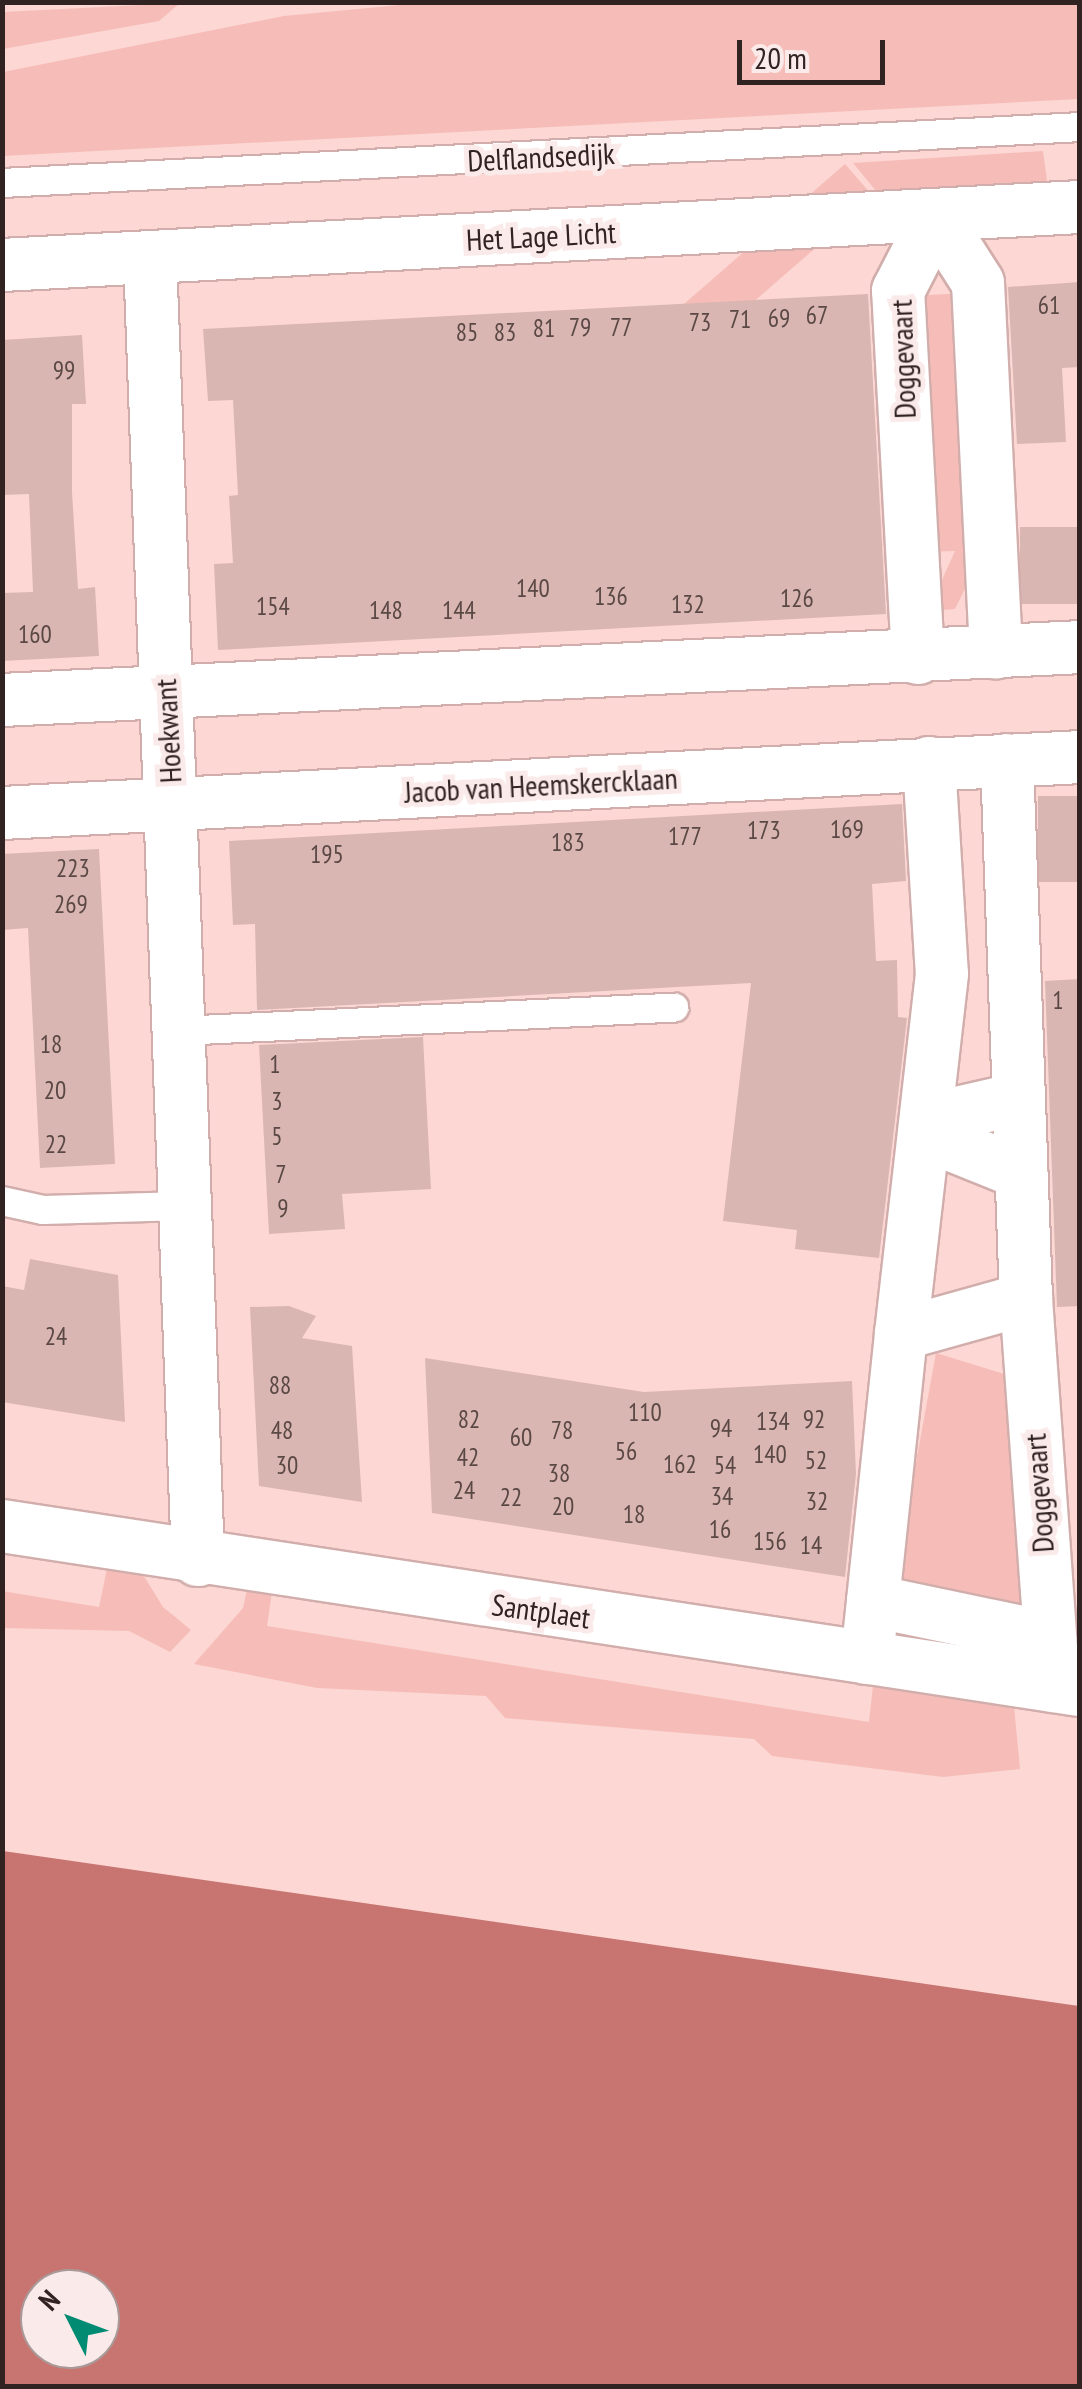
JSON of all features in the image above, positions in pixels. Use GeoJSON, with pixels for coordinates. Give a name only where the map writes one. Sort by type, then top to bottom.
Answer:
{"type":"FeatureCollection","features":[{"type":"Feature","properties":{"kind":"street","name":"Het Lage Licht"},"geometry":{"type":"LineString","coordinates":[[2,265],[1080,207]]}},
{"type":"Feature","properties":{"kind":"street"},"geometry":{"type":"LineString","coordinates":[[936,216],[978,283],[996,653]]}},
{"type":"Feature","properties":{"kind":"street","name":"Doggevaart"},"geometry":{"type":"LineString","coordinates":[[918,658],[898,291],[936,216]]}},
{"type":"Feature","properties":{"kind":"street","name":"Hoekwant"},"geometry":{"type":"LineString","coordinates":[[150,256],[198,1560]]}},
{"type":"Feature","properties":{"kind":"street"},"geometry":{"type":"LineString","coordinates":[[2,700],[1080,648]]}},
{"type":"Feature","properties":{"kind":"street","name":"Jacob van Heemskercklaan"},"geometry":{"type":"LineString","coordinates":[[2,814],[1080,756]]}},
{"type":"Feature","properties":{"kind":"street","name":"Doggevaart"},"geometry":{"type":"LineString","coordinates":[[1007,760],[1026,1300],[1061,1671]]}},
{"type":"Feature","properties":{"kind":"street"},"geometry":{"type":"LineString","coordinates":[[867,1658],[942,974],[928,764]]}},
{"type":"Feature","properties":{"kind":"street"},"geometry":{"type":"LineString","coordinates":[[942,974],[1014,976]]}},
{"type":"Feature","properties":{"kind":"street"},"geometry":{"type":"LineString","coordinates":[[925,1127],[1018,1099]]}},
{"type":"Feature","properties":{"kind":"street"},"geometry":{"type":"LineString","coordinates":[[925,1127],[1021,1173]]}},
{"type":"Feature","properties":{"kind":"street"},"geometry":{"type":"LineString","coordinates":[[901,1334],[1026,1300]]}},
{"type":"Feature","properties":{"kind":"street","name":"Santplaet"},"geometry":{"type":"LineString","coordinates":[[2,1526],[198,1560],[867,1658],[1061,1671]]}},
{"type":"Feature","properties":{"kind":"street"},"geometry":{"type":"LineString","coordinates":[[873,1601],[1061,1671]]}},
{"type":"Feature","properties":{"kind":"lane","name":"Delflandsedijk"},"geometry":{"type":"LineString","coordinates":[[2,183],[1080,127]]}},
{"type":"Feature","properties":{"kind":"lane"},"geometry":{"type":"LineString","coordinates":[[178,1031],[674,1008]]}},
{"type":"Feature","properties":{"kind":"lane"},"geometry":{"type":"LineString","coordinates":[[2,1201],[43,1210],[185,1206]]}},
{"type":"Feature","properties":{"kind":"shaded area"},"geometry":{"type":"Polygon","coordinates":[[[431,2],[1079,3],[1079,99],[3,156],[3,72],[284,16],[431,2]]]}},
{"type":"Feature","properties":{"kind":"shaded area"},"geometry":{"type":"Polygon","coordinates":[[[180,3],[159,21],[3,49],[3,12],[180,3]]]}},
{"type":"Feature","properties":{"kind":"shaded area"},"geometry":{"type":"Polygon","coordinates":[[[1043,151],[1048,188],[881,197],[853,163],[1043,151]]]}},
{"type":"Feature","properties":{"kind":"shaded area"},"geometry":{"type":"Polygon","coordinates":[[[845,164],[874,197],[383,624],[354,590],[845,164]]]}},
{"type":"Feature","properties":{"kind":"shaded area"},"geometry":{"type":"Polygon","coordinates":[[[965,293],[971,577],[955,609],[928,611],[955,551],[924,552],[910,296],[965,293]]]}},
{"type":"Feature","properties":{"kind":"shaded area"},"geometry":{"type":"Polygon","coordinates":[[[936,1353],[1027,1381],[1040,1623],[893,1588],[936,1353]]]}},
{"type":"Feature","properties":{"kind":"shaded area"},"geometry":{"type":"Polygon","coordinates":[[[108,1564],[139,1568],[163,1607],[191,1630],[170,1652],[129,1631],[3,1628],[2,1591],[99,1607],[108,1564]]]}},
{"type":"Feature","properties":{"kind":"shaded area"},"geometry":{"type":"Polygon","coordinates":[[[248,1585],[272,1592],[267,1626],[869,1722],[873,1685],[1014,1706],[1020,1769],[943,1777],[772,1756],[754,1739],[505,1718],[486,1696],[317,1688],[194,1664],[243,1608],[248,1585]]]}},
{"type":"Feature","properties":{"kind":"shaded area"},"geometry":{"type":"Polygon","coordinates":[[[3,1851],[1079,2006],[1079,2386],[3,2386],[3,1851]]]}},
{"type":"Feature","properties":{"kind":"building"},"geometry":{"type":"Polygon","coordinates":[[[1080,282],[1080,367],[1062,368],[1066,442],[1017,444],[1008,287],[1080,282]]]}},
{"type":"Feature","properties":{"kind":"building"},"geometry":{"type":"Polygon","coordinates":[[[868,294],[886,614],[218,650],[214,564],[233,563],[229,496],[238,495],[233,400],[208,401],[203,329],[868,294]]]}},
{"type":"Feature","properties":{"kind":"building"},"geometry":{"type":"Polygon","coordinates":[[[82,335],[86,404],[72,404],[72,492],[78,589],[95,587],[99,656],[2,661],[2,593],[33,592],[29,494],[2,495],[2,340],[82,335]]]}},
{"type":"Feature","properties":{"kind":"building"},"geometry":{"type":"Polygon","coordinates":[[[1020,527],[1080,527],[1080,604],[1020,604],[1020,527]]]}},
{"type":"Feature","properties":{"kind":"building"},"geometry":{"type":"Polygon","coordinates":[[[1038,796],[1080,796],[1080,882],[1038,882],[1038,796]]]}},
{"type":"Feature","properties":{"kind":"building"},"geometry":{"type":"Polygon","coordinates":[[[902,804],[906,881],[872,884],[876,961],[897,960],[898,1017],[907,1018],[879,1258],[795,1249],[797,1230],[723,1221],[751,983],[257,1010],[255,924],[233,925],[229,841],[902,804]]]}},
{"type":"Feature","properties":{"kind":"building"},"geometry":{"type":"Polygon","coordinates":[[[99,849],[115,1164],[40,1168],[28,928],[2,930],[2,854],[99,849]]]}},
{"type":"Feature","properties":{"kind":"building"},"geometry":{"type":"Polygon","coordinates":[[[1080,979],[1080,1306],[1057,1307],[1045,981],[1080,979]]]}},
{"type":"Feature","properties":{"kind":"building"},"geometry":{"type":"Polygon","coordinates":[[[423,1037],[431,1189],[342,1194],[345,1229],[269,1234],[259,1045],[423,1037]]]}},
{"type":"Feature","properties":{"kind":"building"},"geometry":{"type":"Polygon","coordinates":[[[30,1259],[118,1275],[125,1422],[2,1402],[2,1286],[24,1290],[30,1259]]]}},
{"type":"Feature","properties":{"kind":"building"},"geometry":{"type":"Polygon","coordinates":[[[289,1306],[316,1316],[302,1338],[352,1346],[362,1502],[259,1486],[250,1307],[289,1306]]]}},
{"type":"Feature","properties":{"kind":"building"},"geometry":{"type":"Polygon","coordinates":[[[425,1358],[644,1392],[852,1381],[856,1474],[845,1577],[432,1513],[425,1358]]]}}]}
